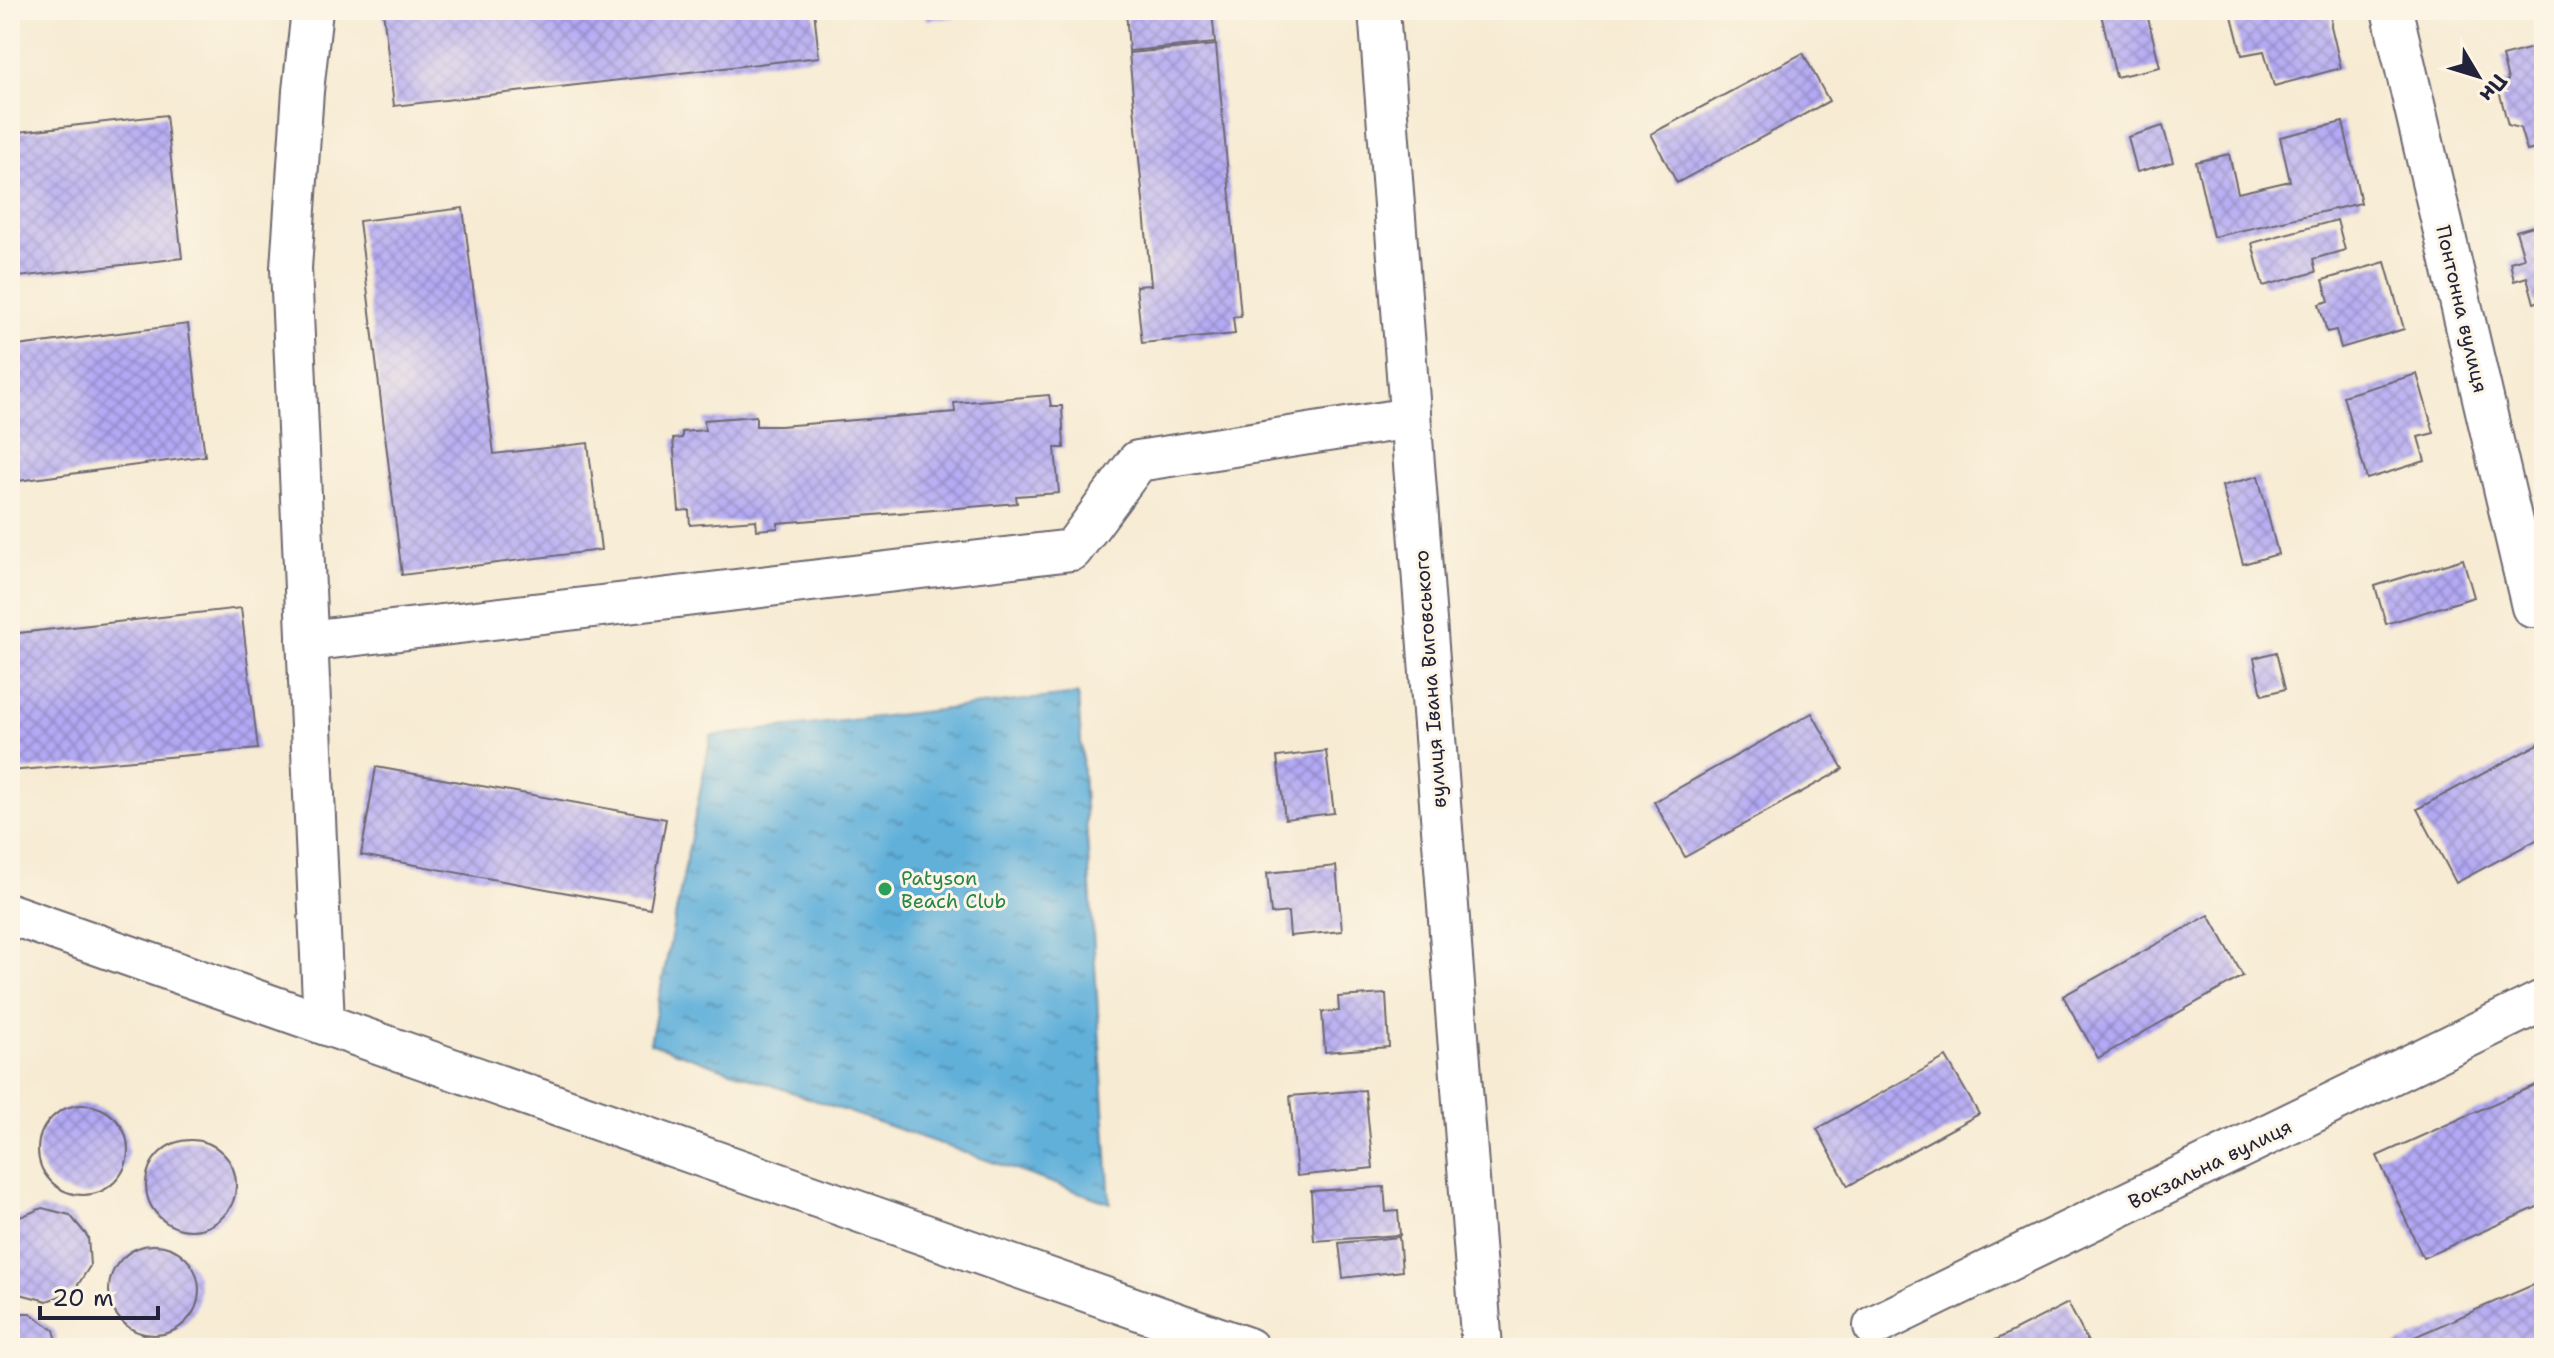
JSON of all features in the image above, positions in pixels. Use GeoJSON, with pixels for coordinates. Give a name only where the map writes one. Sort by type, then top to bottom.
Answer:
{"type":"FeatureCollection","features":[{"type":"Feature","properties":{"kind":"street"},"geometry":{"type":"LineString","coordinates":[[312,10],[291,268],[324,1024]]}},
{"type":"Feature","properties":{"kind":"street","name":"вулиця Івана Виговського"},"geometry":{"type":"LineString","coordinates":[[1379,10],[1482,1348]]}},
{"type":"Feature","properties":{"kind":"street","name":"Понтонна вулиця"},"geometry":{"type":"LineString","coordinates":[[2392,10],[2532,607]]}},
{"type":"Feature","properties":{"kind":"street"},"geometry":{"type":"LineString","coordinates":[[307,641],[1072,550],[1138,461],[1410,418]]}},
{"type":"Feature","properties":{"kind":"street"},"geometry":{"type":"LineString","coordinates":[[10,914],[1248,1348]]}},
{"type":"Feature","properties":{"kind":"street","name":"Вокзальна вулиця"},"geometry":{"type":"LineString","coordinates":[[1874,1326],[2544,1000]]}},
{"type":"Feature","properties":{"kind":"water","name":"Patyson Beach Club"},"geometry":{"type":"Polygon","coordinates":[[[1078,694],[1110,1203],[650,1043],[711,736],[1078,694]]]}},
{"type":"Feature","properties":{"kind":"building"},"geometry":{"type":"Polygon","coordinates":[[[383,10],[814,10],[819,57],[394,106],[383,10]]]}},
{"type":"Feature","properties":{"kind":"building"},"geometry":{"type":"Polygon","coordinates":[[[926,10],[977,10],[978,15],[927,20],[926,10]]]}},
{"type":"Feature","properties":{"kind":"building"},"geometry":{"type":"Polygon","coordinates":[[[1126,10],[1212,10],[1215,43],[1129,51],[1126,10]]]}},
{"type":"Feature","properties":{"kind":"building"},"geometry":{"type":"Polygon","coordinates":[[[2100,10],[2146,10],[2160,67],[2116,77],[2100,10]]]}},
{"type":"Feature","properties":{"kind":"building"},"geometry":{"type":"Polygon","coordinates":[[[2256,10],[2332,10],[2331,26],[2341,68],[2274,86],[2264,51],[2242,55],[2232,16],[2256,10]]]}},
{"type":"Feature","properties":{"kind":"building"},"geometry":{"type":"Polygon","coordinates":[[[1216,45],[1241,316],[1233,317],[1235,334],[1142,343],[1136,286],[1151,285],[1129,53],[1216,45]]]}},
{"type":"Feature","properties":{"kind":"building"},"geometry":{"type":"Polygon","coordinates":[[[2544,45],[2544,147],[2527,151],[2520,128],[2508,125],[2498,87],[2508,80],[2502,56],[2544,45]]]}},
{"type":"Feature","properties":{"kind":"building"},"geometry":{"type":"Polygon","coordinates":[[[1803,53],[1829,101],[1677,183],[1651,134],[1803,53]]]}},
{"type":"Feature","properties":{"kind":"building"},"geometry":{"type":"Polygon","coordinates":[[[166,115],[182,258],[10,278],[10,133],[166,115]]]}},
{"type":"Feature","properties":{"kind":"building"},"geometry":{"type":"Polygon","coordinates":[[[2343,122],[2361,203],[2213,237],[2196,162],[2229,154],[2238,193],[2290,181],[2280,137],[2343,122]]]}},
{"type":"Feature","properties":{"kind":"building"},"geometry":{"type":"Polygon","coordinates":[[[2163,126],[2173,162],[2137,172],[2128,137],[2163,126]]]}},
{"type":"Feature","properties":{"kind":"building"},"geometry":{"type":"Polygon","coordinates":[[[463,208],[494,454],[588,443],[601,550],[402,575],[359,221],[463,208]]]}},
{"type":"Feature","properties":{"kind":"building"},"geometry":{"type":"Polygon","coordinates":[[[2337,220],[2345,250],[2313,259],[2316,272],[2263,286],[2252,243],[2337,220]]]}},
{"type":"Feature","properties":{"kind":"building"},"geometry":{"type":"Polygon","coordinates":[[[2544,223],[2544,300],[2534,303],[2527,277],[2514,281],[2510,262],[2524,258],[2516,231],[2544,223]]]}},
{"type":"Feature","properties":{"kind":"building"},"geometry":{"type":"Polygon","coordinates":[[[2385,262],[2404,329],[2341,348],[2336,330],[2327,332],[2319,304],[2329,301],[2323,280],[2385,262]]]}},
{"type":"Feature","properties":{"kind":"building"},"geometry":{"type":"Polygon","coordinates":[[[188,324],[205,456],[10,482],[10,347],[188,324]]]}},
{"type":"Feature","properties":{"kind":"building"},"geometry":{"type":"Polygon","coordinates":[[[2417,374],[2434,433],[2418,437],[2425,461],[2367,479],[2343,396],[2417,374]]]}},
{"type":"Feature","properties":{"kind":"building"},"geometry":{"type":"Polygon","coordinates":[[[1049,395],[1051,406],[1062,406],[1064,448],[1055,448],[1059,493],[1016,496],[1017,503],[778,523],[778,528],[757,530],[756,520],[690,525],[689,510],[679,511],[673,439],[682,438],[682,432],[705,430],[704,420],[756,416],[756,426],[780,426],[955,412],[954,403],[1049,395]]]}},
{"type":"Feature","properties":{"kind":"building"},"geometry":{"type":"Polygon","coordinates":[[[2258,476],[2278,554],[2243,564],[2222,486],[2258,476]]]}},
{"type":"Feature","properties":{"kind":"building"},"geometry":{"type":"Polygon","coordinates":[[[2463,559],[2474,597],[2386,624],[2375,586],[2463,559]]]}},
{"type":"Feature","properties":{"kind":"building"},"geometry":{"type":"Polygon","coordinates":[[[241,608],[258,749],[10,771],[10,634],[241,608]]]}},
{"type":"Feature","properties":{"kind":"building"},"geometry":{"type":"Polygon","coordinates":[[[2276,652],[2285,689],[2262,695],[2254,658],[2276,652]]]}},
{"type":"Feature","properties":{"kind":"building"},"geometry":{"type":"Polygon","coordinates":[[[1812,713],[1843,769],[1685,857],[1654,802],[1812,713]]]}},
{"type":"Feature","properties":{"kind":"building"},"geometry":{"type":"Polygon","coordinates":[[[2544,741],[2544,836],[2456,883],[2417,809],[2544,741]]]}},
{"type":"Feature","properties":{"kind":"building"},"geometry":{"type":"Polygon","coordinates":[[[1326,751],[1334,813],[1285,819],[1277,757],[1326,751]]]}},
{"type":"Feature","properties":{"kind":"building"},"geometry":{"type":"Polygon","coordinates":[[[376,767],[666,819],[650,908],[361,855],[376,767]]]}},
{"type":"Feature","properties":{"kind":"building"},"geometry":{"type":"Polygon","coordinates":[[[1336,866],[1342,931],[1290,936],[1288,912],[1271,914],[1267,873],[1336,866]]]}},
{"type":"Feature","properties":{"kind":"building"},"geometry":{"type":"Polygon","coordinates":[[[2209,915],[2243,976],[2098,1058],[2063,996],[2209,915]]]}},
{"type":"Feature","properties":{"kind":"building"},"geometry":{"type":"Polygon","coordinates":[[[1386,994],[1389,1047],[1325,1052],[1322,1012],[1339,1011],[1338,997],[1386,994]]]}},
{"type":"Feature","properties":{"kind":"building"},"geometry":{"type":"Polygon","coordinates":[[[1946,1057],[1979,1114],[1848,1186],[1817,1129],[1946,1057]]]}},
{"type":"Feature","properties":{"kind":"building"},"geometry":{"type":"Polygon","coordinates":[[[2544,1081],[2544,1204],[2423,1258],[2377,1156],[2544,1081]]]}},
{"type":"Feature","properties":{"kind":"building"},"geometry":{"type":"Polygon","coordinates":[[[1365,1090],[1373,1168],[1297,1176],[1290,1096],[1365,1090]]]}},
{"type":"Feature","properties":{"kind":"building"},"geometry":{"type":"Polygon","coordinates":[[[83,1105],[100,1108],[115,1118],[125,1133],[128,1150],[125,1167],[115,1182],[100,1192],[83,1195],[66,1192],[51,1182],[41,1167],[38,1150],[41,1133],[51,1118],[66,1108],[83,1105]]]}},
{"type":"Feature","properties":{"kind":"building"},"geometry":{"type":"Polygon","coordinates":[[[191,1140],[208,1143],[223,1153],[233,1168],[236,1185],[233,1202],[223,1217],[208,1227],[191,1230],[174,1227],[159,1217],[149,1202],[146,1185],[149,1168],[159,1153],[174,1143],[191,1140]]]}},
{"type":"Feature","properties":{"kind":"building"},"geometry":{"type":"Polygon","coordinates":[[[1384,1187],[1386,1212],[1398,1211],[1400,1235],[1314,1241],[1311,1191],[1384,1187]]]}},
{"type":"Feature","properties":{"kind":"building"},"geometry":{"type":"Polygon","coordinates":[[[42,1208],[70,1215],[88,1237],[90,1266],[74,1291],[47,1301],[20,1294],[10,1282],[10,1226],[15,1219],[42,1208]]]}},
{"type":"Feature","properties":{"kind":"building"},"geometry":{"type":"Polygon","coordinates":[[[1399,1237],[1402,1271],[1343,1278],[1339,1243],[1399,1237]]]}},
{"type":"Feature","properties":{"kind":"building"},"geometry":{"type":"Polygon","coordinates":[[[154,1245],[171,1249],[186,1258],[195,1273],[199,1290],[195,1307],[186,1322],[171,1331],[154,1335],[137,1331],[122,1322],[113,1307],[109,1290],[113,1273],[122,1258],[137,1249],[154,1245]]]}},
{"type":"Feature","properties":{"kind":"building"},"geometry":{"type":"Polygon","coordinates":[[[2544,1280],[2544,1348],[2397,1348],[2396,1345],[2544,1280]]]}},
{"type":"Feature","properties":{"kind":"building"},"geometry":{"type":"Polygon","coordinates":[[[2068,1303],[2091,1348],[1993,1348],[1990,1343],[2068,1303]]]}},
{"type":"Feature","properties":{"kind":"building"},"geometry":{"type":"Polygon","coordinates":[[[10,1313],[30,1313],[54,1330],[59,1348],[10,1348],[10,1313]]]}},
{"type":"Feature","properties":{"kind":"place","name":"Patyson Beach Club"},"geometry":{"type":"Point","coordinates":[885,889]}}]}
